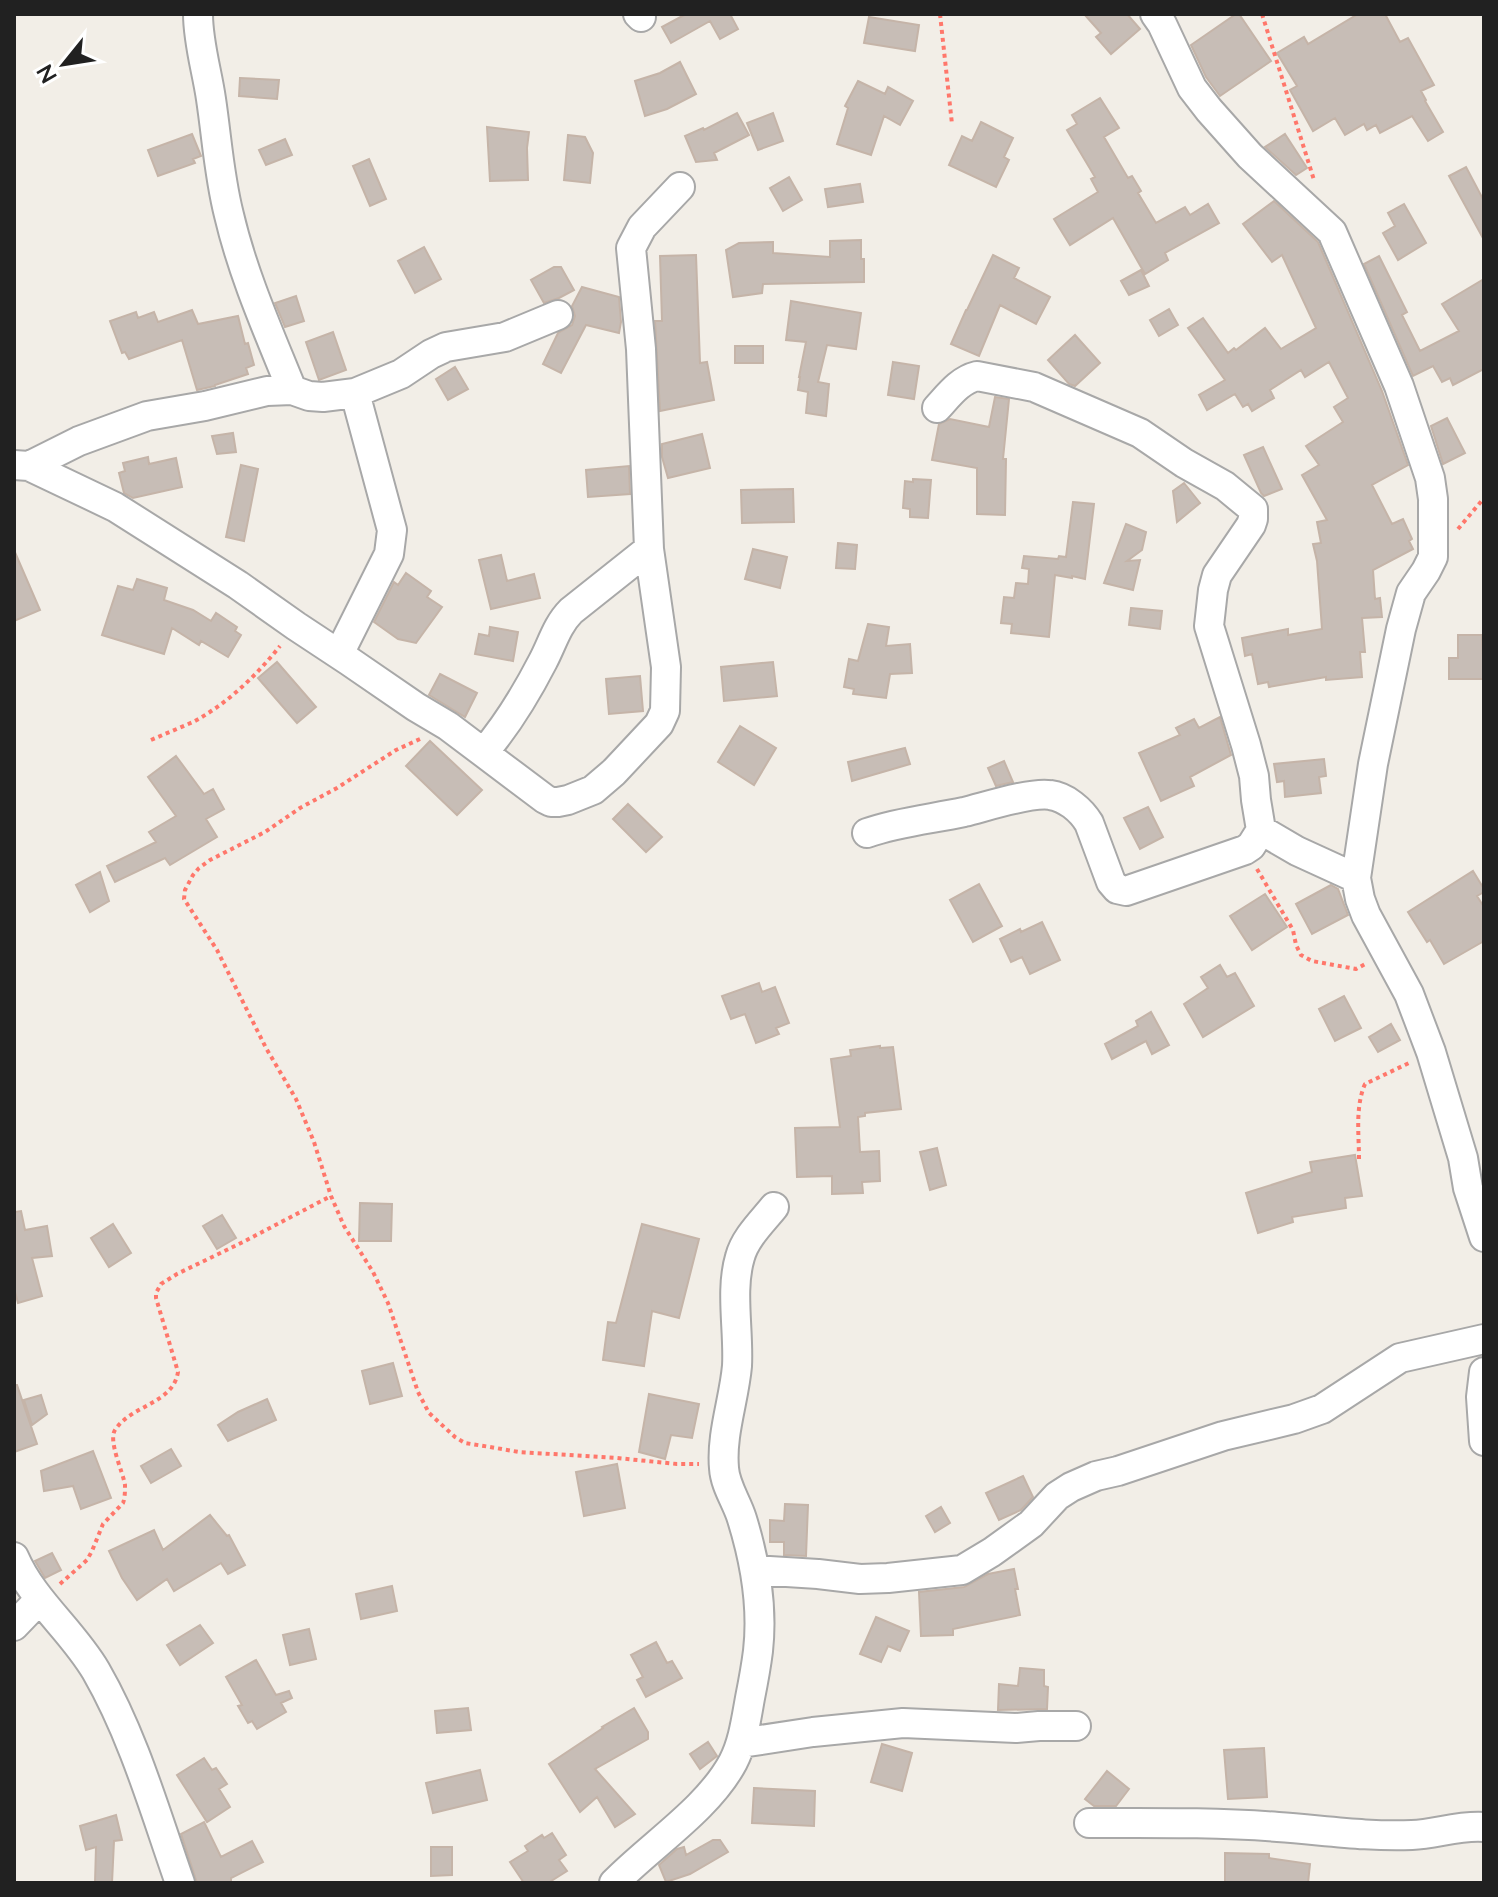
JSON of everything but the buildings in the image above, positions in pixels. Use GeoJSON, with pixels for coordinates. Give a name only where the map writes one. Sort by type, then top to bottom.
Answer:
{"type":"FeatureCollection","features":[{"type":"Feature","properties":{"kind":"street"},"geometry":{"type":"LineString","coordinates":[[198,14],[218,164],[229,218],[249,282],[292,390]]}},
{"type":"Feature","properties":{"kind":"street"},"geometry":{"type":"LineString","coordinates":[[1155,14],[1192,88],[1209,110],[1242,148],[1334,236],[1399,386],[1430,478],[1433,557],[1411,593],[1401,629],[1373,764],[1356,878],[1360,899],[1412,1002],[1431,1052],[1484,1237]]}},
{"type":"Feature","properties":{"kind":"street"},"geometry":{"type":"LineString","coordinates":[[22,465],[115,507],[238,585],[448,726],[545,799],[558,802],[593,790],[659,724],[667,705],[666,667],[649,549],[641,349],[631,248],[642,227],[680,187]]}},
{"type":"Feature","properties":{"kind":"street"},"geometry":{"type":"LineString","coordinates":[[22,465],[147,416],[267,391],[292,390],[323,397],[355,393],[401,374],[446,347],[505,337],[558,315]]}},
{"type":"Feature","properties":{"kind":"street"},"geometry":{"type":"LineString","coordinates":[[937,408],[964,380],[971,377],[1034,387],[1140,433],[1251,505],[1254,513],[1251,525],[1217,575],[1209,626],[1254,776],[1253,840]]}},
{"type":"Feature","properties":{"kind":"street"},"geometry":{"type":"LineString","coordinates":[[339,654],[389,554],[392,537],[355,393]]}},
{"type":"Feature","properties":{"kind":"street"},"geometry":{"type":"LineString","coordinates":[[484,752],[527,693],[561,621],[649,549]]}},
{"type":"Feature","properties":{"kind":"street"},"geometry":{"type":"LineString","coordinates":[[867,833],[891,825],[1049,795],[1077,808],[1084,815],[1111,882],[1117,889],[1126,891],[1253,840],[1297,851],[1356,878]]}},
{"type":"Feature","properties":{"kind":"street"},"geometry":{"type":"LineString","coordinates":[[614,1883],[703,1802],[725,1775],[741,1743],[758,1651],[760,1619],[755,1570],[742,1516],[726,1480],[723,1464],[737,1364],[739,1258],[774,1207]]}},
{"type":"Feature","properties":{"kind":"street"},"geometry":{"type":"LineString","coordinates":[[755,1570],[860,1579],[962,1570],[1031,1524],[1057,1496],[1071,1487],[1096,1476],[1223,1436],[1322,1409],[1400,1358],[1484,1339]]}},
{"type":"Feature","properties":{"kind":"street"},"geometry":{"type":"LineString","coordinates":[[1484,1372],[1481,1397],[1484,1441]]}},
{"type":"Feature","properties":{"kind":"street"},"geometry":{"type":"LineString","coordinates":[[14,1557],[39,1600],[72,1636],[107,1691],[142,1774],[180,1883]]}},
{"type":"Feature","properties":{"kind":"street"},"geometry":{"type":"LineString","coordinates":[[14,1626],[39,1600]]}},
{"type":"Feature","properties":{"kind":"street"},"geometry":{"type":"LineString","coordinates":[[741,1743],[903,1723],[1016,1728],[1076,1726]]}},
{"type":"Feature","properties":{"kind":"street"},"geometry":{"type":"LineString","coordinates":[[1089,1823],[1276,1826],[1340,1833],[1412,1835],[1471,1826],[1484,1827]]}},
{"type":"Feature","properties":{"kind":"path"},"geometry":{"type":"LineString","coordinates":[[940,14],[952,124]]}},
{"type":"Feature","properties":{"kind":"path"},"geometry":{"type":"LineString","coordinates":[[1262,14],[1316,186]]}},
{"type":"Feature","properties":{"kind":"path"},"geometry":{"type":"LineString","coordinates":[[151,740],[193,722],[223,703],[271,657],[296,626]]}},
{"type":"Feature","properties":{"kind":"path"},"geometry":{"type":"LineString","coordinates":[[448,726],[396,750],[265,832],[210,860],[199,868],[185,890],[184,899],[217,950],[266,1048],[296,1099],[331,1196],[344,1226],[388,1303],[418,1392],[429,1413],[465,1443],[519,1452],[677,1464],[723,1464]]}},
{"type":"Feature","properties":{"kind":"path"},"geometry":{"type":"LineString","coordinates":[[1253,840],[1301,955],[1312,961],[1356,969],[1387,953]]}},
{"type":"Feature","properties":{"kind":"path"},"geometry":{"type":"LineString","coordinates":[[1359,1159],[1359,1109],[1365,1084],[1431,1052]]}},
{"type":"Feature","properties":{"kind":"path"},"geometry":{"type":"LineString","coordinates":[[39,1600],[87,1560],[103,1524],[123,1503],[125,1485],[113,1439],[115,1430],[128,1417],[168,1392],[177,1378],[178,1372],[156,1298],[161,1284],[331,1196]]}}]}
